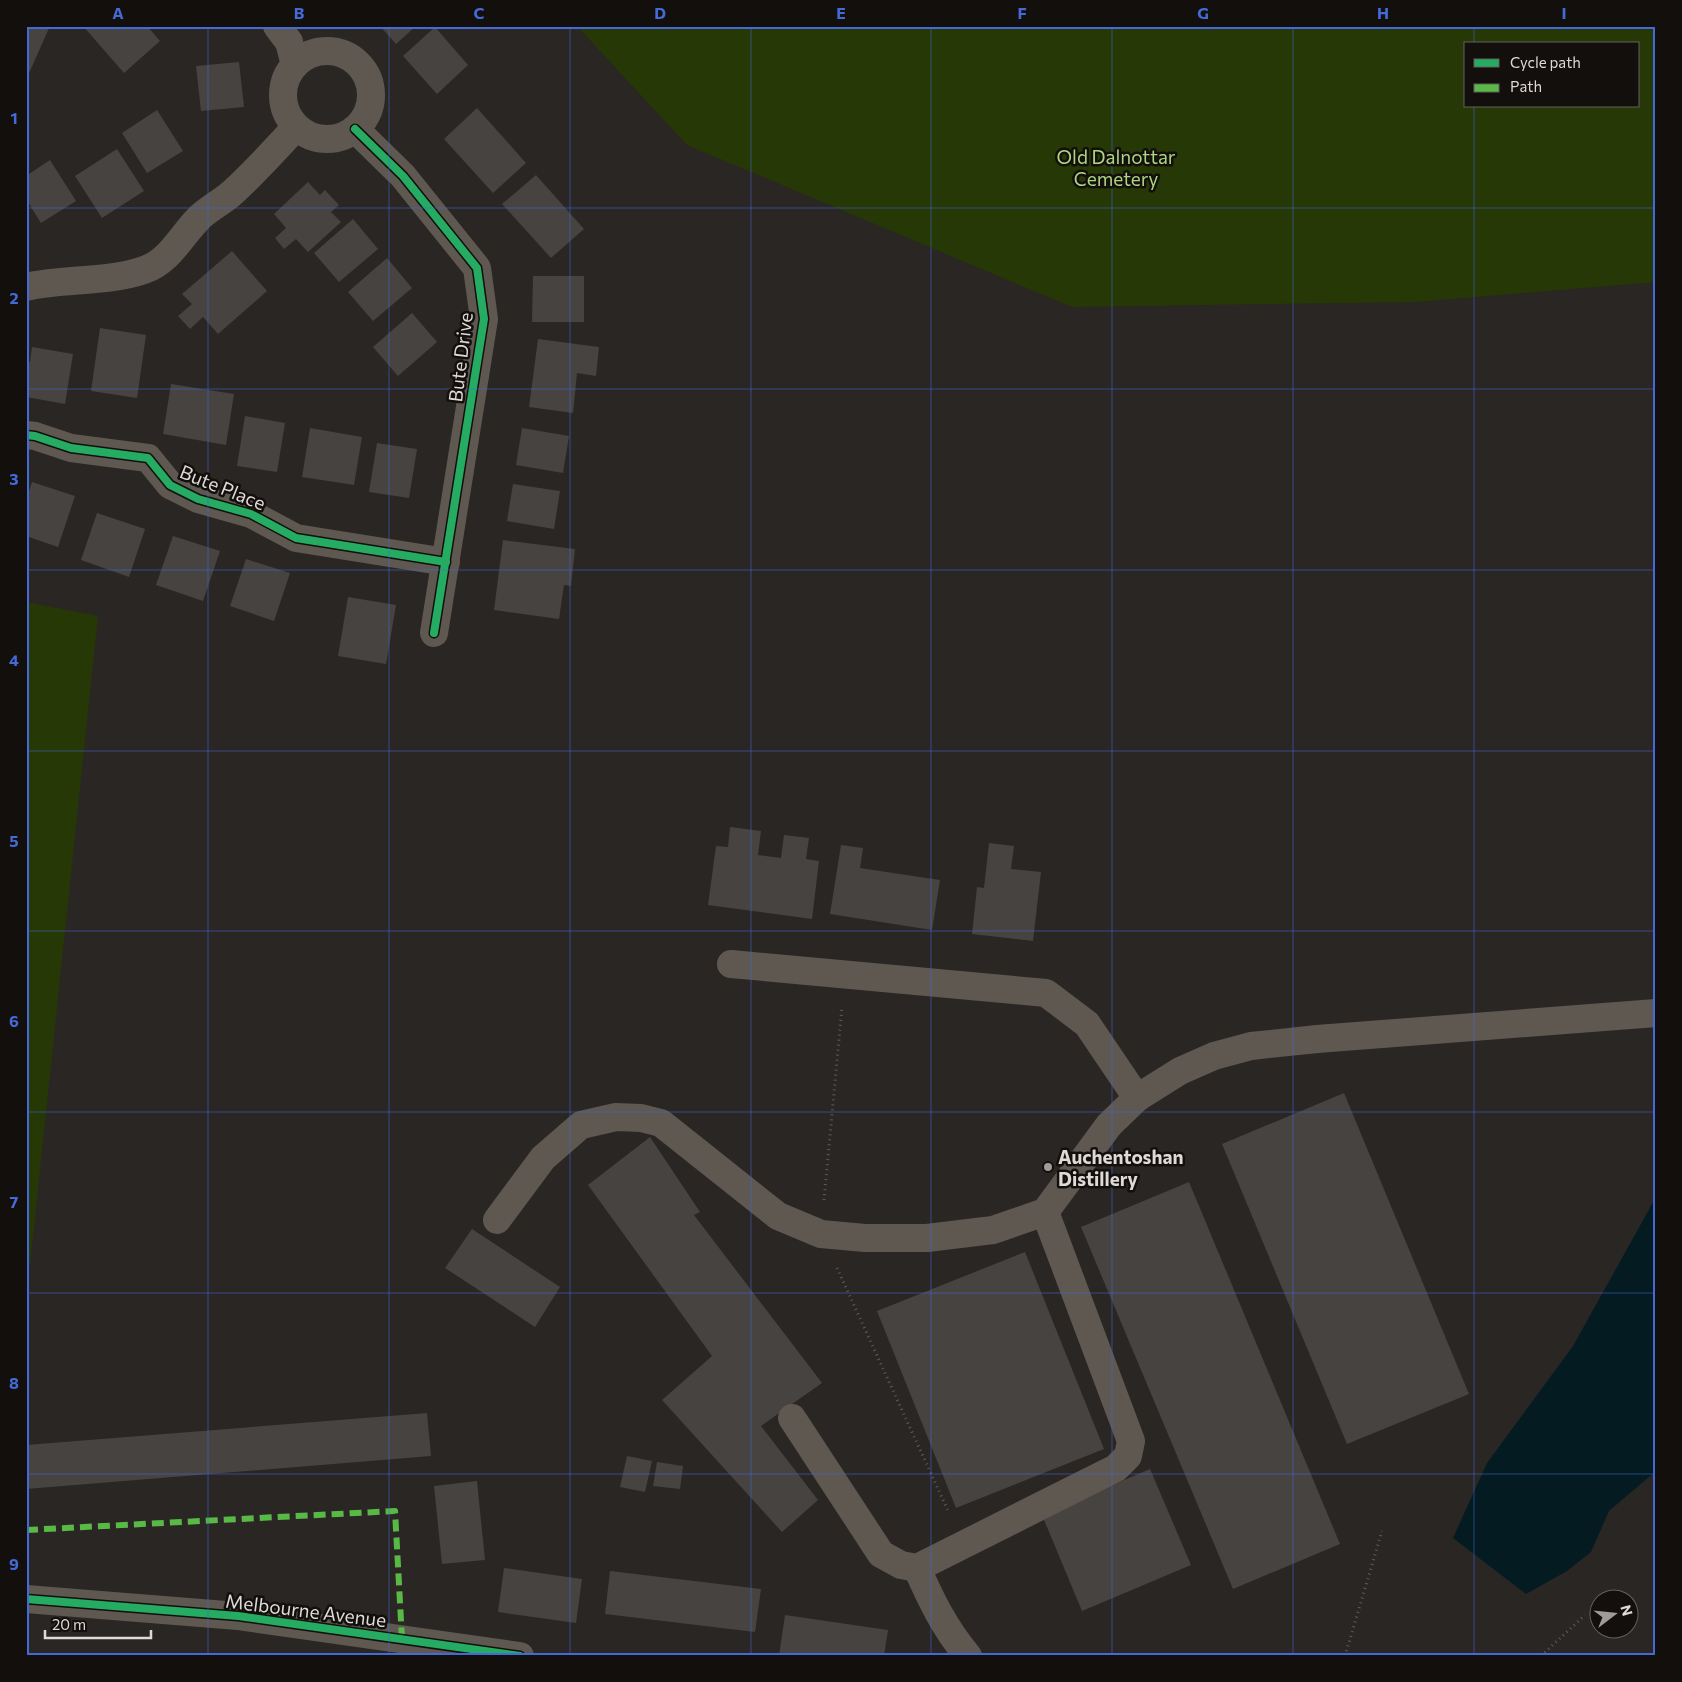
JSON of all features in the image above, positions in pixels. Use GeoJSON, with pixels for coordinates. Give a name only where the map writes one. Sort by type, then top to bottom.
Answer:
{"type":"FeatureCollection","features":[{"type":"Feature","properties":{"kind":"street"},"geometry":{"type":"LineString","coordinates":[[277,26],[289,42],[295,65]]}},
{"type":"Feature","properties":{"kind":"street"},"geometry":{"type":"LineString","coordinates":[[319,52],[334,52],[348,56],[359,65],[367,77],[370,91],[367,112],[355,129],[338,137],[318,139],[296,127],[288,116],[284,96],[287,76],[295,65],[306,56],[319,52]]}},
{"type":"Feature","properties":{"kind":"street"},"geometry":{"type":"LineString","coordinates":[[26,287],[44,283],[116,276],[145,270],[168,255],[199,218],[230,195],[296,127]]}},
{"type":"Feature","properties":{"kind":"street","name":"Bute Drive"},"geometry":{"type":"LineString","coordinates":[[355,129],[403,176],[477,268],[484,319],[434,633]]}},
{"type":"Feature","properties":{"kind":"street","name":"Bute Place"},"geometry":{"type":"LineString","coordinates":[[26,435],[72,448],[148,458],[170,485],[198,499],[251,514],[296,538],[446,562]]}},
{"type":"Feature","properties":{"kind":"street"},"geometry":{"type":"LineString","coordinates":[[730,964],[1046,994],[1087,1024],[1136,1098]]}},
{"type":"Feature","properties":{"kind":"street"},"geometry":{"type":"LineString","coordinates":[[497,1220],[549,1152],[581,1125],[616,1117],[641,1118],[661,1123],[778,1216],[821,1234],[865,1238],[927,1238],[993,1230],[1045,1212],[1109,1125],[1136,1098],[1180,1071],[1214,1056],[1251,1046],[1656,1013]]}},
{"type":"Feature","properties":{"kind":"street"},"geometry":{"type":"LineString","coordinates":[[792,1418],[881,1554],[901,1565],[917,1568],[1116,1468],[1128,1456],[1130,1441],[1045,1212]]}},
{"type":"Feature","properties":{"kind":"street"},"geometry":{"type":"LineString","coordinates":[[917,1568],[933,1606],[954,1639],[968,1656]]}},
{"type":"Feature","properties":{"kind":"street","name":"Melbourne Avenue"},"geometry":{"type":"LineString","coordinates":[[26,1599],[238,1616],[520,1656]]}},
{"type":"Feature","properties":{"kind":"path"},"geometry":{"type":"LineString","coordinates":[[1345,1656],[1382,1531]]}},
{"type":"Feature","properties":{"kind":"path"},"geometry":{"type":"LineString","coordinates":[[1541,1656],[1585,1614]]}},
{"type":"Feature","properties":{"kind":"green space","name":"Old Dalnottar Cemetery"},"geometry":{"type":"Polygon","coordinates":[[[577,26],[1656,26],[1656,282],[1416,302],[1072,307],[687,145],[577,26]]]}},
{"type":"Feature","properties":{"kind":"green space"},"geometry":{"type":"Polygon","coordinates":[[[26,602],[98,616],[30,1265],[26,1266],[26,602]]]}},
{"type":"Feature","properties":{"kind":"water"},"geometry":{"type":"Polygon","coordinates":[[[1656,1197],[1656,1471],[1609,1511],[1591,1552],[1567,1571],[1526,1594],[1453,1538],[1487,1463],[1573,1346],[1656,1197]]]}},
{"type":"Feature","properties":{"kind":"building"},"geometry":{"type":"Polygon","coordinates":[[[26,26],[50,26],[26,80],[26,26]]]}},
{"type":"Feature","properties":{"kind":"building"},"geometry":{"type":"Polygon","coordinates":[[[83,26],[147,26],[160,41],[124,73],[83,26]]]}},
{"type":"Feature","properties":{"kind":"building"},"geometry":{"type":"Polygon","coordinates":[[[380,26],[416,26],[396,44],[380,26]]]}},
{"type":"Feature","properties":{"kind":"building"},"geometry":{"type":"Polygon","coordinates":[[[435,27],[468,65],[437,94],[403,56],[435,27]]]}},
{"type":"Feature","properties":{"kind":"building"},"geometry":{"type":"Polygon","coordinates":[[[239,62],[244,107],[201,111],[196,66],[239,62]]]}},
{"type":"Feature","properties":{"kind":"building"},"geometry":{"type":"Polygon","coordinates":[[[477,108],[526,163],[493,193],[444,139],[477,108]]]}},
{"type":"Feature","properties":{"kind":"building"},"geometry":{"type":"Polygon","coordinates":[[[157,110],[183,151],[147,173],[122,133],[157,110]]]}},
{"type":"Feature","properties":{"kind":"building"},"geometry":{"type":"Polygon","coordinates":[[[117,149],[144,191],[102,218],[75,176],[117,149]]]}},
{"type":"Feature","properties":{"kind":"building"},"geometry":{"type":"Polygon","coordinates":[[[50,160],[76,201],[41,223],[26,199],[26,176],[50,160]]]}},
{"type":"Feature","properties":{"kind":"building"},"geometry":{"type":"Polygon","coordinates":[[[536,175],[584,229],[551,258],[502,204],[536,175]]]}},
{"type":"Feature","properties":{"kind":"building"},"geometry":{"type":"Polygon","coordinates":[[[308,182],[320,195],[325,190],[339,205],[331,212],[341,222],[308,252],[296,239],[284,249],[275,238],[286,228],[274,214],[308,182]]]}},
{"type":"Feature","properties":{"kind":"building"},"geometry":{"type":"Polygon","coordinates":[[[353,219],[378,249],[339,282],[314,253],[353,219]]]}},
{"type":"Feature","properties":{"kind":"building"},"geometry":{"type":"Polygon","coordinates":[[[232,251],[267,291],[218,334],[203,317],[190,329],[178,316],[192,304],[182,294],[232,251]]]}},
{"type":"Feature","properties":{"kind":"building"},"geometry":{"type":"Polygon","coordinates":[[[387,258],[412,288],[373,321],[348,292],[387,258]]]}},
{"type":"Feature","properties":{"kind":"building"},"geometry":{"type":"Polygon","coordinates":[[[533,276],[584,276],[584,322],[532,322],[533,276]]]}},
{"type":"Feature","properties":{"kind":"building"},"geometry":{"type":"Polygon","coordinates":[[[412,313],[437,342],[398,376],[373,347],[412,313]]]}},
{"type":"Feature","properties":{"kind":"building"},"geometry":{"type":"Polygon","coordinates":[[[100,328],[146,335],[137,398],[91,391],[100,328]]]}},
{"type":"Feature","properties":{"kind":"building"},"geometry":{"type":"Polygon","coordinates":[[[538,339],[599,347],[596,376],[577,373],[573,413],[529,407],[538,339]]]}},
{"type":"Feature","properties":{"kind":"building"},"geometry":{"type":"Polygon","coordinates":[[[32,347],[73,354],[65,404],[26,397],[26,361],[30,362],[32,347]]]}},
{"type":"Feature","properties":{"kind":"building"},"geometry":{"type":"Polygon","coordinates":[[[171,384],[234,394],[226,445],[163,434],[171,384]]]}},
{"type":"Feature","properties":{"kind":"building"},"geometry":{"type":"Polygon","coordinates":[[[245,416],[285,423],[277,472],[237,466],[245,416]]]}},
{"type":"Feature","properties":{"kind":"building"},"geometry":{"type":"Polygon","coordinates":[[[310,428],[362,437],[354,485],[302,477],[310,428]]]}},
{"type":"Feature","properties":{"kind":"building"},"geometry":{"type":"Polygon","coordinates":[[[522,428],[569,436],[563,473],[516,465],[522,428]]]}},
{"type":"Feature","properties":{"kind":"building"},"geometry":{"type":"Polygon","coordinates":[[[377,443],[417,449],[409,498],[369,492],[377,443]]]}},
{"type":"Feature","properties":{"kind":"building"},"geometry":{"type":"Polygon","coordinates":[[[32,482],[75,496],[58,547],[26,536],[26,500],[32,482]]]}},
{"type":"Feature","properties":{"kind":"building"},"geometry":{"type":"Polygon","coordinates":[[[513,484],[560,491],[554,529],[507,521],[513,484]]]}},
{"type":"Feature","properties":{"kind":"building"},"geometry":{"type":"Polygon","coordinates":[[[97,513],[145,529],[129,577],[81,560],[97,513]]]}},
{"type":"Feature","properties":{"kind":"building"},"geometry":{"type":"Polygon","coordinates":[[[173,536],[220,551],[203,601],[156,585],[173,536]]]}},
{"type":"Feature","properties":{"kind":"building"},"geometry":{"type":"Polygon","coordinates":[[[503,540],[575,549],[571,586],[564,585],[559,619],[494,610],[503,540]]]}},
{"type":"Feature","properties":{"kind":"building"},"geometry":{"type":"Polygon","coordinates":[[[246,559],[290,573],[274,621],[230,606],[246,559]]]}},
{"type":"Feature","properties":{"kind":"building"},"geometry":{"type":"Polygon","coordinates":[[[348,597],[396,605],[386,664],[338,656],[348,597]]]}},
{"type":"Feature","properties":{"kind":"building"},"geometry":{"type":"Polygon","coordinates":[[[730,827],[761,831],[758,855],[781,858],[784,835],[809,838],[806,859],[819,861],[812,919],[708,905],[716,846],[728,847],[730,827]]]}},
{"type":"Feature","properties":{"kind":"building"},"geometry":{"type":"Polygon","coordinates":[[[989,843],[1014,846],[1011,869],[1041,872],[1033,941],[972,934],[977,887],[984,888],[989,843]]]}},
{"type":"Feature","properties":{"kind":"building"},"geometry":{"type":"Polygon","coordinates":[[[841,845],[863,848],[860,868],[940,880],[932,930],[830,914],[841,845]]]}},
{"type":"Feature","properties":{"kind":"building"},"geometry":{"type":"Polygon","coordinates":[[[1344,1093],[1469,1394],[1347,1444],[1222,1144],[1344,1093]]]}},
{"type":"Feature","properties":{"kind":"building"},"geometry":{"type":"Polygon","coordinates":[[[650,1137],[700,1212],[694,1215],[822,1383],[761,1426],[818,1500],[782,1532],[662,1400],[712,1356],[588,1185],[650,1137]]]}},
{"type":"Feature","properties":{"kind":"building"},"geometry":{"type":"Polygon","coordinates":[[[1189,1182],[1340,1544],[1233,1589],[1081,1227],[1189,1182]]]}},
{"type":"Feature","properties":{"kind":"building"},"geometry":{"type":"Polygon","coordinates":[[[472,1229],[560,1287],[535,1327],[445,1268],[472,1229]]]}},
{"type":"Feature","properties":{"kind":"building"},"geometry":{"type":"Polygon","coordinates":[[[1025,1252],[1104,1449],[956,1508],[877,1311],[1025,1252]]]}},
{"type":"Feature","properties":{"kind":"building"},"geometry":{"type":"Polygon","coordinates":[[[427,1413],[431,1456],[26,1489],[26,1445],[427,1413]]]}},
{"type":"Feature","properties":{"kind":"building"},"geometry":{"type":"Polygon","coordinates":[[[627,1456],[652,1461],[645,1492],[620,1487],[627,1456]]]}},
{"type":"Feature","properties":{"kind":"building"},"geometry":{"type":"Polygon","coordinates":[[[657,1462],[683,1466],[680,1489],[653,1486],[657,1462]]]}},
{"type":"Feature","properties":{"kind":"building"},"geometry":{"type":"Polygon","coordinates":[[[1150,1469],[1191,1565],[1082,1611],[1042,1515],[1150,1469]]]}},
{"type":"Feature","properties":{"kind":"building"},"geometry":{"type":"Polygon","coordinates":[[[477,1481],[485,1560],[442,1564],[434,1486],[477,1481]]]}},
{"type":"Feature","properties":{"kind":"building"},"geometry":{"type":"Polygon","coordinates":[[[504,1568],[582,1579],[576,1623],[498,1612],[504,1568]]]}},
{"type":"Feature","properties":{"kind":"building"},"geometry":{"type":"Polygon","coordinates":[[[610,1571],[761,1589],[755,1632],[605,1614],[610,1571]]]}},
{"type":"Feature","properties":{"kind":"building"},"geometry":{"type":"Polygon","coordinates":[[[785,1615],[888,1630],[884,1656],[779,1656],[785,1615]]]}},
{"type":"Feature","properties":{"kind":"marked path"},"geometry":{"type":"LineString","coordinates":[[26,1530],[395,1511],[402,1639]]}},
{"type":"Feature","properties":{"kind":"cycle path"},"geometry":{"type":"LineString","coordinates":[[355,129],[403,176],[477,268],[484,319],[434,633]]}},
{"type":"Feature","properties":{"kind":"cycle path"},"geometry":{"type":"LineString","coordinates":[[26,435],[35,436],[71,448],[148,458],[170,485],[198,499],[251,514],[296,538],[446,562]]}},
{"type":"Feature","properties":{"kind":"cycle path"},"geometry":{"type":"LineString","coordinates":[[26,1599],[238,1616],[520,1656]]}},
{"type":"Feature","properties":{"kind":"place","name":"Auchentoshan Distillery"},"geometry":{"type":"Point","coordinates":[1048,1167]}}]}
